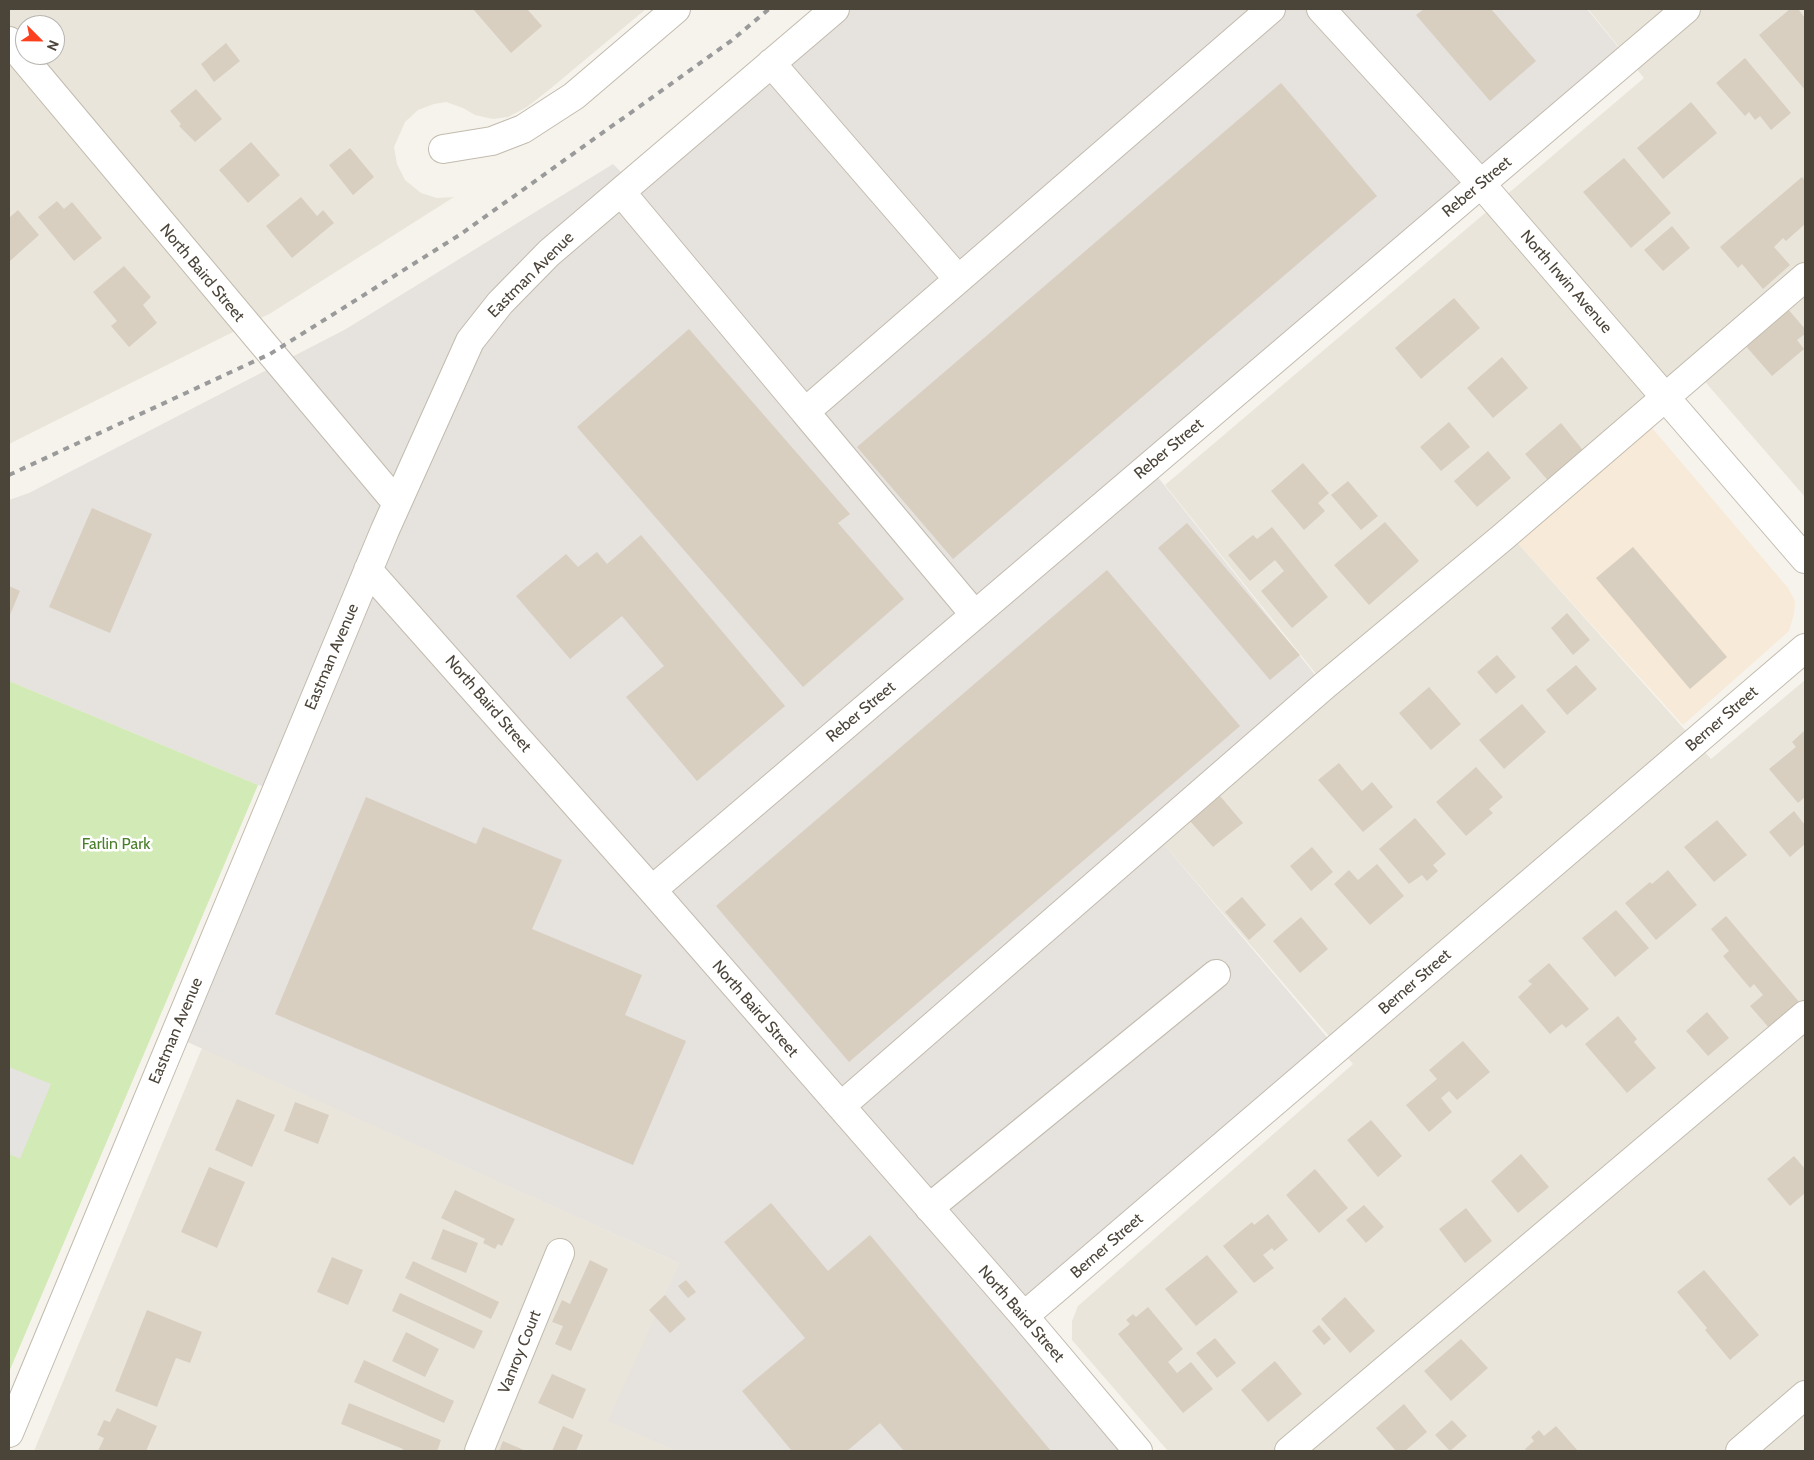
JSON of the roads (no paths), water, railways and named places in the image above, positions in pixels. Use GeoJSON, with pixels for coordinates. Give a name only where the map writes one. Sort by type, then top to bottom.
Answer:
{"type":"FeatureCollection","features":[{"type":"Feature","properties":{"kind":"street"},"geometry":{"type":"LineString","coordinates":[[443,149],[492,142],[523,129],[574,96],[676,9]]}},
{"type":"Feature","properties":{"kind":"street","name":"Eastman Avenue"},"geometry":{"type":"LineString","coordinates":[[9,1433],[396,502],[470,342],[500,303],[548,253],[835,9]]}},
{"type":"Feature","properties":{"kind":"street"},"geometry":{"type":"LineString","coordinates":[[805,412],[1271,9]]}},
{"type":"Feature","properties":{"kind":"street","name":"North Irwin Avenue"},"geometry":{"type":"LineString","coordinates":[[1322,9],[1481,184],[1805,559]]}},
{"type":"Feature","properties":{"kind":"street","name":"Reber Street"},"geometry":{"type":"LineString","coordinates":[[652,890],[1686,9]]}},
{"type":"Feature","properties":{"kind":"street","name":"North Baird Street"},"geometry":{"type":"LineString","coordinates":[[9,41],[396,502]]}},
{"type":"Feature","properties":{"kind":"street"},"geometry":{"type":"LineString","coordinates":[[771,63],[958,280]]}},
{"type":"Feature","properties":{"kind":"street"},"geometry":{"type":"LineString","coordinates":[[621,192],[976,614]]}},
{"type":"Feature","properties":{"kind":"street"},"geometry":{"type":"LineString","coordinates":[[841,1106],[1324,686],[1503,537],[1805,277]]}},
{"type":"Feature","properties":{"kind":"street","name":"North Baird Street"},"geometry":{"type":"LineString","coordinates":[[368,570],[841,1106],[1024,1316],[1138,1451]]}},
{"type":"Feature","properties":{"kind":"street","name":"Berner Street"},"geometry":{"type":"LineString","coordinates":[[1024,1316],[1805,648]]}},
{"type":"Feature","properties":{"kind":"street"},"geometry":{"type":"LineString","coordinates":[[929,1208],[1216,974]]}},
{"type":"Feature","properties":{"kind":"street"},"geometry":{"type":"LineString","coordinates":[[1289,1451],[1805,1015]]}},
{"type":"Feature","properties":{"kind":"street","name":"Vanroy Court"},"geometry":{"type":"LineString","coordinates":[[479,1451],[560,1254]]}},
{"type":"Feature","properties":{"kind":"street"},"geometry":{"type":"LineString","coordinates":[[1740,1451],[1805,1395]]}},
{"type":"Feature","properties":{"kind":"railway"},"geometry":{"type":"LineString","coordinates":[[9,475],[270,354],[461,234],[731,41],[769,9]]}},
{"type":"Feature","properties":{"kind":"park label","name":"Farlin Park"},"geometry":{"type":"Point","coordinates":[116,844]}}]}
